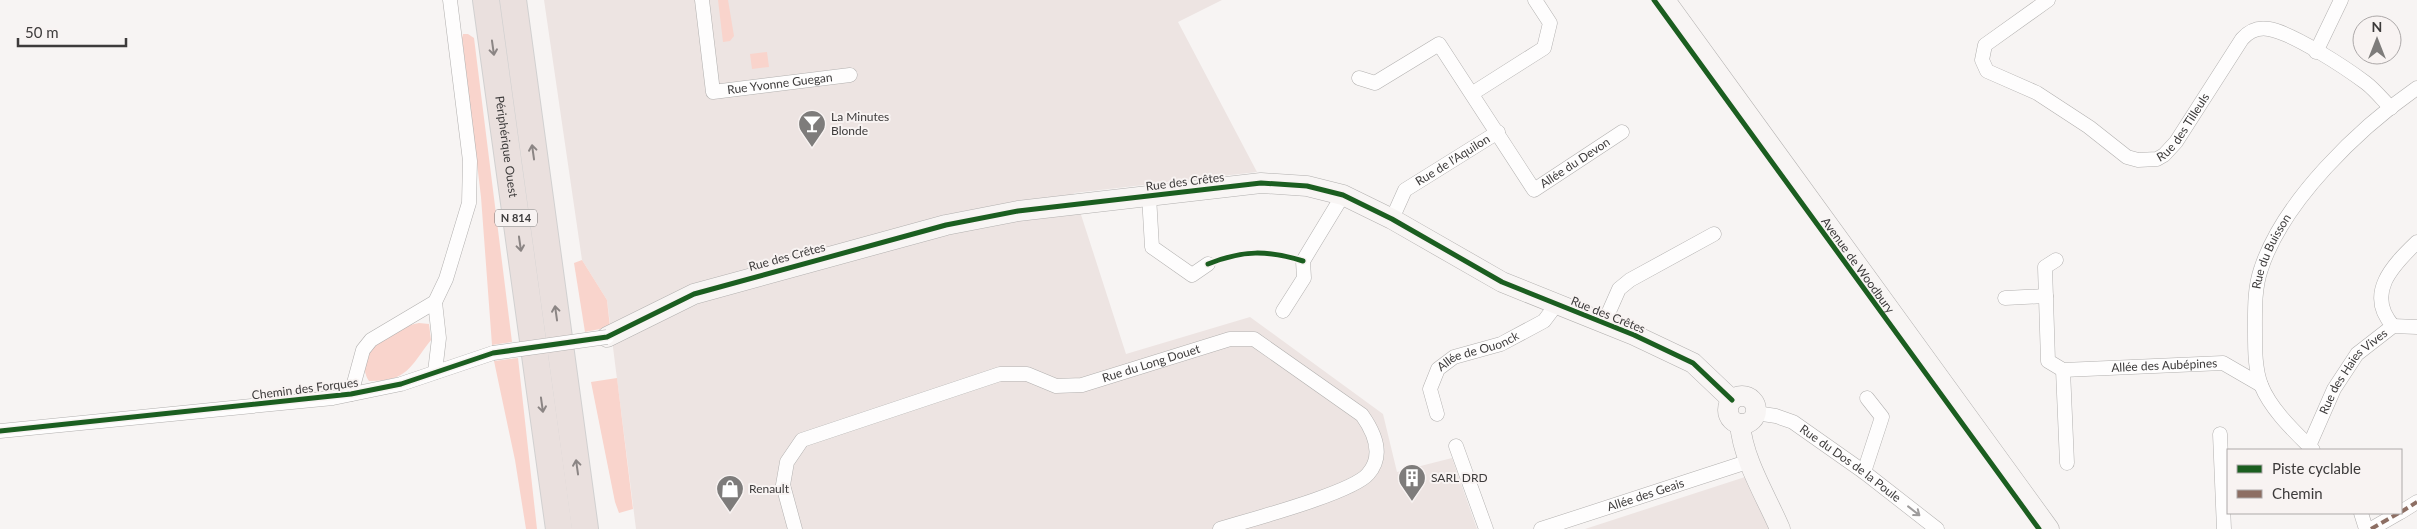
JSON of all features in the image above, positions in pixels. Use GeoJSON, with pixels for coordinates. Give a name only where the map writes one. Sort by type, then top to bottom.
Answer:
{"type":"FeatureCollection","features":[{"type":"Feature","properties":{"kind":"highway","name":"Périphérique Ouest"},"geometry":{"type":"LineString","coordinates":[[486,0],[559,529]]}},
{"type":"Feature","properties":{"kind":"highway","name":"N 814"},"geometry":{"type":"LineString","coordinates":[[512,0],[588,524]]}},
{"type":"Feature","properties":{"kind":"street"},"geometry":{"type":"LineString","coordinates":[[435,372],[439,338],[435,302],[446,279],[469,203],[470,182],[470,161],[450,0]]}},
{"type":"Feature","properties":{"kind":"street","name":"Rue Yvonne Guegan"},"geometry":{"type":"LineString","coordinates":[[702,0],[713,92],[850,75]]}},
{"type":"Feature","properties":{"kind":"street"},"geometry":{"type":"LineString","coordinates":[[1473,93],[1544,48],[1550,23],[1535,0]]}},
{"type":"Feature","properties":{"kind":"street","name":"Avenue de Woodbury"},"geometry":{"type":"LineString","coordinates":[[1665,0],[2050,529]]}},
{"type":"Feature","properties":{"kind":"street","name":"Rue des Tilleuls"},"geometry":{"type":"LineString","coordinates":[[2048,0],[1986,45],[1982,54],[1984,66],[1991,74],[2037,93],[2089,127],[2127,157],[2138,160],[2157,159],[2164,155],[2176,142],[2242,39],[2248,32],[2259,29],[2276,31],[2316,52],[2368,84],[2391,108]]}},
{"type":"Feature","properties":{"kind":"street"},"geometry":{"type":"LineString","coordinates":[[2316,52],[2341,0]]}},
{"type":"Feature","properties":{"kind":"street","name":"Rue de l'Aquilon"},"geometry":{"type":"LineString","coordinates":[[1358,78],[1375,83],[1439,44],[1498,132],[1405,190],[1392,219]]}},
{"type":"Feature","properties":{"kind":"street","name":"Rue du Buisson"},"geometry":{"type":"LineString","coordinates":[[2311,448],[2269,401],[2261,385],[2255,348],[2255,307],[2261,269],[2282,224],[2320,173],[2391,108],[2417,88]]}},
{"type":"Feature","properties":{"kind":"street","name":"Allée du Devon"},"geometry":{"type":"LineString","coordinates":[[1498,132],[1534,190],[1622,132]]}},
{"type":"Feature","properties":{"kind":"street","name":"Rue des Crêtes"},"geometry":{"type":"LineString","coordinates":[[607,338],[694,294],[946,224],[1018,211],[1262,183],[1307,186],[1343,195],[1392,219],[1502,282],[1604,323],[1693,363],[1732,400],[1729,405],[1728,414],[1734,422],[1748,418]]}},
{"type":"Feature","properties":{"kind":"street"},"geometry":{"type":"LineString","coordinates":[[1283,310],[1304,278],[1303,261],[1343,195]]}},
{"type":"Feature","properties":{"kind":"street"},"geometry":{"type":"LineString","coordinates":[[1149,196],[1152,247],[1192,275],[1208,264]]}},
{"type":"Feature","properties":{"kind":"street","name":"Rue des Crêtes"},"geometry":{"type":"LineString","coordinates":[[1604,323],[1619,289],[1630,280],[1714,234]]}},
{"type":"Feature","properties":{"kind":"street"},"geometry":{"type":"LineString","coordinates":[[2393,326],[2382,310],[2380,288],[2417,242]]}},
{"type":"Feature","properties":{"kind":"street"},"geometry":{"type":"LineString","coordinates":[[2056,260],[2045,267],[2048,362],[2063,370],[2067,463]]}},
{"type":"Feature","properties":{"kind":"street"},"geometry":{"type":"LineString","coordinates":[[2005,298],[2046,296]]}},
{"type":"Feature","properties":{"kind":"street"},"geometry":{"type":"LineString","coordinates":[[351,394],[363,350],[370,340],[435,302]]}},
{"type":"Feature","properties":{"kind":"street","name":"Allée de Ouonck"},"geometry":{"type":"LineString","coordinates":[[1437,414],[1430,389],[1438,369],[1454,357],[1501,344],[1544,321],[1556,305]]}},
{"type":"Feature","properties":{"kind":"street","name":"Rue des Haies Vives"},"geometry":{"type":"LineString","coordinates":[[2311,448],[2334,389],[2357,354],[2393,326],[2417,327]]}},
{"type":"Feature","properties":{"kind":"street","name":"Chemin des Forques"},"geometry":{"type":"LineString","coordinates":[[0,431],[351,394],[401,384],[493,353],[607,338]]}},
{"type":"Feature","properties":{"kind":"street","name":"Rue du Long Douet"},"geometry":{"type":"LineString","coordinates":[[795,529],[783,486],[787,462],[802,440],[1000,374],[1027,374],[1056,386],[1082,385],[1230,339],[1254,339],[1362,415],[1374,433],[1377,456],[1368,475],[1344,489],[1220,529]]}},
{"type":"Feature","properties":{"kind":"street","name":"Allée des Aubépines"},"geometry":{"type":"LineString","coordinates":[[2063,370],[2224,363],[2261,385]]}},
{"type":"Feature","properties":{"kind":"street"},"geometry":{"type":"LineString","coordinates":[[1864,472],[1882,418],[1867,398]]}},
{"type":"Feature","properties":{"kind":"street","name":"Rue du Dos de la Poule"},"geometry":{"type":"LineString","coordinates":[[1748,418],[1776,416],[1793,422],[1864,472],[1937,529]]}},
{"type":"Feature","properties":{"kind":"street"},"geometry":{"type":"LineString","coordinates":[[1748,418],[1741,437],[1780,529]]}},
{"type":"Feature","properties":{"kind":"street"},"geometry":{"type":"LineString","coordinates":[[2220,434],[2224,529]]}},
{"type":"Feature","properties":{"kind":"street"},"geometry":{"type":"LineString","coordinates":[[1456,446],[1486,529]]}},
{"type":"Feature","properties":{"kind":"street","name":"Allée des Geais"},"geometry":{"type":"LineString","coordinates":[[1541,529],[1750,461]]}},
{"type":"Feature","properties":{"kind":"street"},"geometry":{"type":"LineString","coordinates":[[2402,511],[2417,502]]}},
{"type":"Feature","properties":{"kind":"street"},"geometry":{"type":"LineString","coordinates":[[2361,514],[2366,529]]}},
{"type":"Feature","properties":{"kind":"street"},"geometry":{"type":"LineString","coordinates":[[2371,529],[2397,514]]}},
{"type":"Feature","properties":{"kind":"shaded area"},"geometry":{"type":"Polygon","coordinates":[[[544,0],[1222,0],[1178,22],[1257,172],[1074,193],[1126,354],[1250,317],[1383,414],[1397,472],[1452,458],[1477,529],[636,529],[607,300],[582,260],[544,0]]]}},
{"type":"Feature","properties":{"kind":"shaded area"},"geometry":{"type":"Polygon","coordinates":[[[718,0],[728,0],[734,36],[730,41],[723,42],[718,0]]]}},
{"type":"Feature","properties":{"kind":"shaded area"},"geometry":{"type":"Polygon","coordinates":[[[463,34],[468,34],[474,38],[512,342],[492,345],[481,197],[463,34]]]}},
{"type":"Feature","properties":{"kind":"shaded area"},"geometry":{"type":"Polygon","coordinates":[[[767,52],[769,67],[752,69],[750,54],[767,52]]]}},
{"type":"Feature","properties":{"kind":"shaded area"},"geometry":{"type":"Polygon","coordinates":[[[582,260],[607,300],[610,327],[585,332],[574,263],[582,260]]]}},
{"type":"Feature","properties":{"kind":"shaded area"},"geometry":{"type":"Polygon","coordinates":[[[429,324],[431,340],[412,365],[392,379],[369,381],[365,370],[366,360],[378,342],[409,325],[429,324]]]}},
{"type":"Feature","properties":{"kind":"shaded area"},"geometry":{"type":"Polygon","coordinates":[[[518,358],[537,529],[526,529],[515,460],[494,361],[518,358]]]}},
{"type":"Feature","properties":{"kind":"shaded area"},"geometry":{"type":"Polygon","coordinates":[[[617,378],[633,509],[619,513],[615,502],[591,382],[617,378]]]}},
{"type":"Feature","properties":{"kind":"shaded area"},"geometry":{"type":"Polygon","coordinates":[[[1745,477],[1771,529],[1585,529],[1745,477]]]}},
{"type":"Feature","properties":{"kind":"marked path"},"geometry":{"type":"LineString","coordinates":[[2402,511],[2417,502]]}},
{"type":"Feature","properties":{"kind":"marked path"},"geometry":{"type":"LineString","coordinates":[[2371,529],[2397,514]]}},
{"type":"Feature","properties":{"kind":"cycle path"},"geometry":{"type":"LineString","coordinates":[[1654,0],[2039,529]]}},
{"type":"Feature","properties":{"kind":"cycle path"},"geometry":{"type":"LineString","coordinates":[[0,431],[351,394],[401,384],[493,353],[607,337],[694,294],[946,225],[1018,211],[1261,183],[1307,186],[1343,195],[1392,219],[1502,282],[1634,335],[1693,363],[1732,400]]}},
{"type":"Feature","properties":{"kind":"cycle path"},"geometry":{"type":"LineString","coordinates":[[1208,264],[1233,256],[1255,253],[1266,253],[1303,261]]}},
{"type":"Feature","properties":{"kind":"place","name":"La Minutes Blonde"},"geometry":{"type":"Point","coordinates":[812,148]}},
{"type":"Feature","properties":{"kind":"place","name":"SARL DRD"},"geometry":{"type":"Point","coordinates":[1412,502]}},
{"type":"Feature","properties":{"kind":"place","name":"Renault"},"geometry":{"type":"Point","coordinates":[730,513]}}]}
